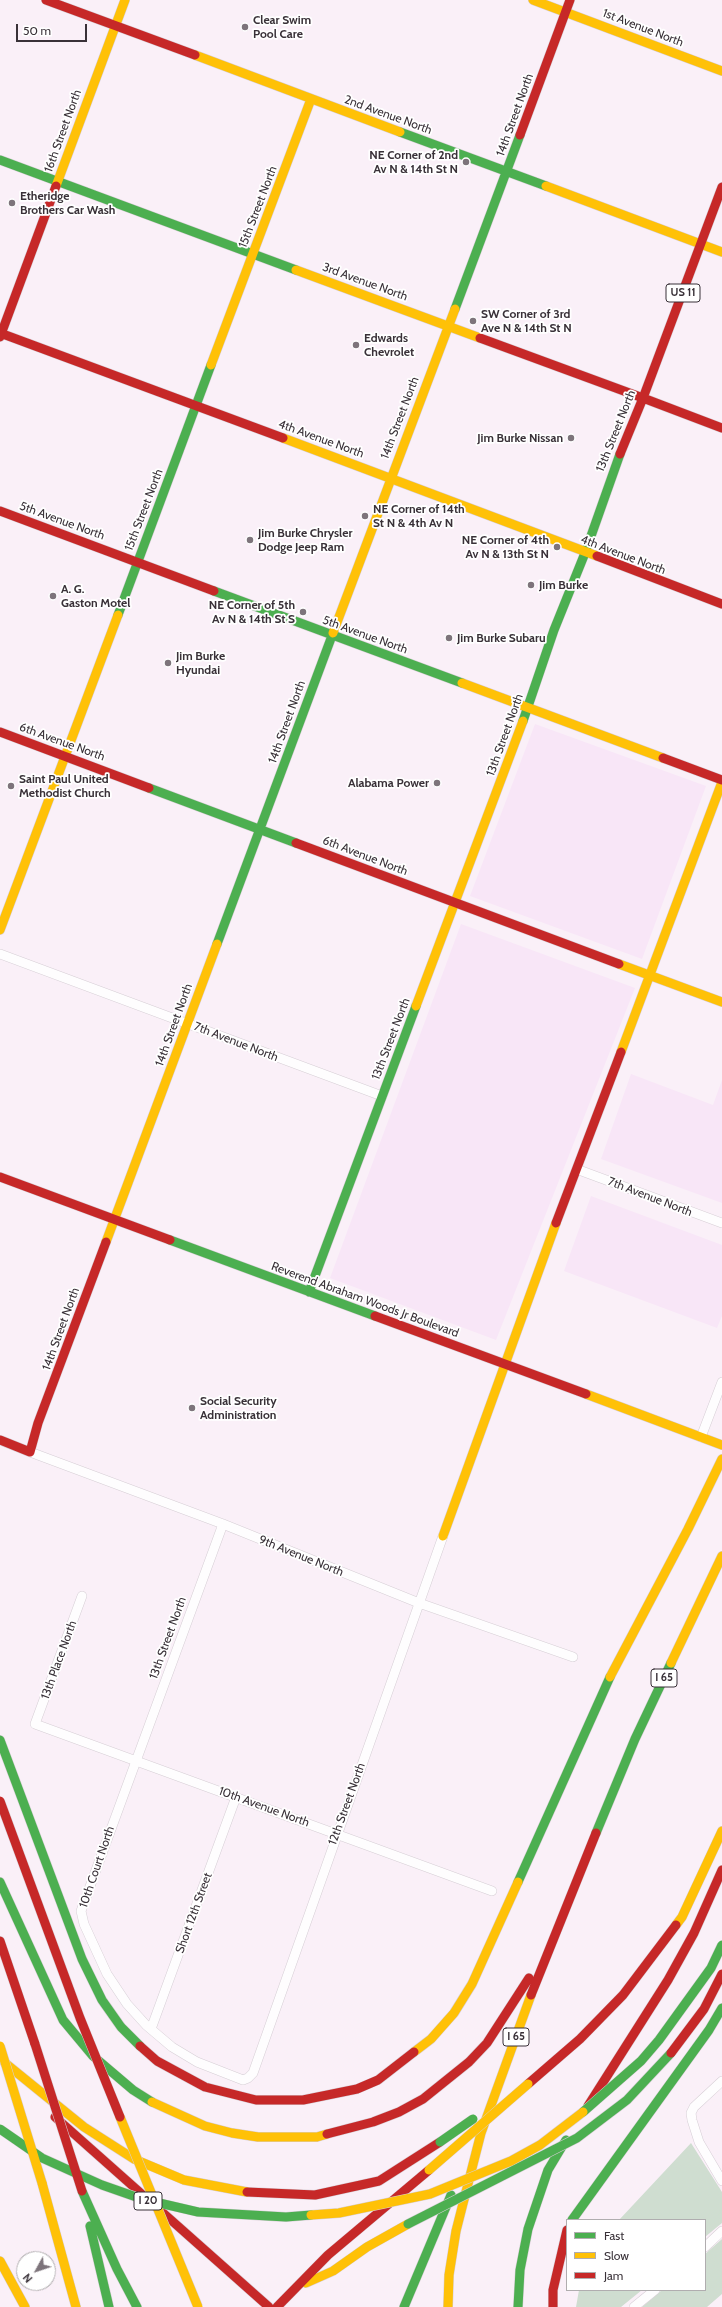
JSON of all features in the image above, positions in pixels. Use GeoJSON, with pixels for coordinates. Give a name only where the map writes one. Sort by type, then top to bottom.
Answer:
{"type":"FeatureCollection","features":[{"type":"Feature","properties":{"kind":"main road","name":"2nd Avenue North"},"geometry":{"type":"LineString","coordinates":[[46,0],[722,252]]}},
{"type":"Feature","properties":{"kind":"main road","name":"16th Street North"},"geometry":{"type":"LineString","coordinates":[[0,334],[125,0]]}},
{"type":"Feature","properties":{"kind":"main road","name":"1st Avenue North"},"geometry":{"type":"LineString","coordinates":[[532,0],[722,71]]}},
{"type":"Feature","properties":{"kind":"main road","name":"14th Street North"},"geometry":{"type":"LineString","coordinates":[[30,1452],[38,1423],[390,478],[507,171],[570,0]]}},
{"type":"Feature","properties":{"kind":"main road","name":"15th Street North"},"geometry":{"type":"LineString","coordinates":[[0,930],[311,99]]}},
{"type":"Feature","properties":{"kind":"main road","name":"3rd Avenue North"},"geometry":{"type":"LineString","coordinates":[[0,160],[448,325],[722,428]]}},
{"type":"Feature","properties":{"kind":"main road","name":"13th Street North"},"geometry":{"type":"LineString","coordinates":[[309,1292],[528,708],[554,630],[585,553],[611,476],[643,398],[722,187]]}},
{"type":"Feature","properties":{"kind":"main road","name":"4th Avenue North"},"geometry":{"type":"LineString","coordinates":[[0,334],[390,478],[722,604]]}},
{"type":"Feature","properties":{"kind":"main road","name":"5th Avenue North"},"geometry":{"type":"LineString","coordinates":[[0,511],[722,781]]}},
{"type":"Feature","properties":{"kind":"main road","name":"6th Avenue North"},"geometry":{"type":"LineString","coordinates":[[0,732],[651,974],[722,1002]]}},
{"type":"Feature","properties":{"kind":"main road"},"geometry":{"type":"LineString","coordinates":[[443,1536],[506,1365],[540,1267],[579,1170],[722,781]]}},
{"type":"Feature","properties":{"kind":"main road","name":"Reverend Abraham Woods Jr Boulevard"},"geometry":{"type":"LineString","coordinates":[[0,1177],[722,1445]]}},
{"type":"Feature","properties":{"kind":"main road"},"geometry":{"type":"LineString","coordinates":[[0,1440],[30,1452]]}},
{"type":"Feature","properties":{"kind":"main road"},"geometry":{"type":"LineString","coordinates":[[0,1740],[82,1960],[102,2000],[122,2027],[140,2047],[157,2061],[205,2087],[256,2100],[283,2101],[332,2096],[357,2089],[378,2080],[416,2052],[442,2028],[472,1984],[616,1664],[688,1529],[722,1460]]}},
{"type":"Feature","properties":{"kind":"main road","name":"I 65"},"geometry":{"type":"LineString","coordinates":[[404,2307],[412,2293],[451,2194],[480,2133],[552,1940],[635,1739],[722,1556]]}},
{"type":"Feature","properties":{"kind":"main road"},"geometry":{"type":"LineString","coordinates":[[0,1801],[80,2018],[198,2307]]}},
{"type":"Feature","properties":{"kind":"main road"},"geometry":{"type":"LineString","coordinates":[[277,2307],[328,2254],[429,2170],[580,2039],[623,1995],[682,1917],[722,1831]]}},
{"type":"Feature","properties":{"kind":"main road"},"geometry":{"type":"LineString","coordinates":[[518,2307],[520,2270],[528,2229],[548,2170],[668,1980],[700,1920],[722,1870]]}},
{"type":"Feature","properties":{"kind":"main road"},"geometry":{"type":"LineString","coordinates":[[0,1882],[54,2006],[76,2037],[93,2056],[128,2086],[153,2103],[205,2126],[258,2137],[317,2137],[373,2122],[423,2099],[448,2080],[487,2043],[510,2010],[552,1940]]}},
{"type":"Feature","properties":{"kind":"main road"},"geometry":{"type":"LineString","coordinates":[[0,1941],[82,2191],[109,2307]]}},
{"type":"Feature","properties":{"kind":"main road"},"geometry":{"type":"LineString","coordinates":[[0,2129],[42,2158],[102,2185],[142,2199],[198,2212],[257,2217],[316,2215],[384,2206],[430,2194],[511,2161],[540,2145],[592,2105],[641,2061],[659,2040],[711,1968],[722,1945]]}},
{"type":"Feature","properties":{"kind":"main road"},"geometry":{"type":"LineString","coordinates":[[298,2286],[333,2271],[367,2246],[408,2224],[577,2138],[627,2100],[668,2056],[704,2009],[722,1974]]}},
{"type":"Feature","properties":{"kind":"main road"},"geometry":{"type":"LineString","coordinates":[[573,2219],[709,2030],[722,2008]]}},
{"type":"Feature","properties":{"kind":"main road"},"geometry":{"type":"LineString","coordinates":[[0,2046],[42,2183],[76,2307]]}},
{"type":"Feature","properties":{"kind":"main road"},"geometry":{"type":"LineString","coordinates":[[2,2063],[84,2126],[134,2159],[184,2180],[257,2194],[315,2195],[379,2181],[528,2084]]}},
{"type":"Feature","properties":{"kind":"main road","name":"I 20"},"geometry":{"type":"LineString","coordinates":[[2,2063],[29,2092],[88,2148],[269,2307]]}},
{"type":"Feature","properties":{"kind":"main road"},"geometry":{"type":"LineString","coordinates":[[448,2307],[452,2255],[480,2133]]}},
{"type":"Feature","properties":{"kind":"main road"},"geometry":{"type":"LineString","coordinates":[[82,2191],[117,2269],[137,2307]]}},
{"type":"Feature","properties":{"kind":"main road"},"geometry":{"type":"LineString","coordinates":[[553,2307],[553,2290],[566,2234]]}},
{"type":"Feature","properties":{"kind":"main road"},"geometry":{"type":"LineString","coordinates":[[0,2261],[25,2307]]}},
{"type":"Feature","properties":{"kind":"street","name":"7th Avenue North"},"geometry":{"type":"LineString","coordinates":[[0,954],[382,1096]]}},
{"type":"Feature","properties":{"kind":"street","name":"7th Avenue North"},"geometry":{"type":"LineString","coordinates":[[579,1170],[722,1224]]}},
{"type":"Feature","properties":{"kind":"street"},"geometry":{"type":"LineString","coordinates":[[701,1437],[722,1382]]}},
{"type":"Feature","properties":{"kind":"street","name":"9th Avenue North"},"geometry":{"type":"LineString","coordinates":[[30,1452],[223,1524],[419,1602],[573,1657]]}},
{"type":"Feature","properties":{"kind":"street","name":"13th Street North"},"geometry":{"type":"LineString","coordinates":[[135,1760],[223,1524]]}},
{"type":"Feature","properties":{"kind":"street","name":"12th Street North"},"geometry":{"type":"LineString","coordinates":[[253,2073],[336,1834],[443,1536]]}},
{"type":"Feature","properties":{"kind":"street","name":"13th Place North"},"geometry":{"type":"LineString","coordinates":[[36,1724],[82,1596]]}},
{"type":"Feature","properties":{"kind":"street","name":"10th Avenue North"},"geometry":{"type":"LineString","coordinates":[[36,1724],[492,1891]]}},
{"type":"Feature","properties":{"kind":"street","name":"10th Court North"},"geometry":{"type":"LineString","coordinates":[[135,1760],[81,1911],[84,1924],[112,1984],[132,2010],[151,2029],[182,2053],[213,2070],[243,2080],[248,2078],[253,2073]]}},
{"type":"Feature","properties":{"kind":"street","name":"Short 12th Street"},"geometry":{"type":"LineString","coordinates":[[151,2029],[236,1797]]}},
{"type":"Feature","properties":{"kind":"street"},"geometry":{"type":"LineString","coordinates":[[722,2081],[694,2107],[692,2112],[692,2120],[699,2142],[722,2181]]}},
{"type":"Feature","properties":{"kind":"street"},"geometry":{"type":"LineString","coordinates":[[706,2246],[722,2231]]}},
{"type":"Feature","properties":{"kind":"street"},"geometry":{"type":"LineString","coordinates":[[634,2307],[654,2291]]}},
{"type":"Feature","properties":{"kind":"shaded area"},"geometry":{"type":"Polygon","coordinates":[[[535,724],[706,786],[642,959],[470,896],[535,724]]]}},
{"type":"Feature","properties":{"kind":"shaded area"},"geometry":{"type":"Polygon","coordinates":[[[461,924],[635,988],[496,1340],[330,1278],[461,924]]]}},
{"type":"Feature","properties":{"kind":"shaded area"},"geometry":{"type":"Polygon","coordinates":[[[631,1074],[713,1105],[722,1080],[722,1203],[601,1159],[631,1074]]]}},
{"type":"Feature","properties":{"kind":"shaded area"},"geometry":{"type":"Polygon","coordinates":[[[591,1196],[722,1245],[722,1316],[717,1328],[564,1271],[591,1196]]]}},
{"type":"Feature","properties":{"kind":"green space"},"geometry":{"type":"Polygon","coordinates":[[[691,2143],[722,2192],[722,2223],[706,2236],[706,2219],[620,2219],[691,2143]]]}},
{"type":"Feature","properties":{"kind":"green space"},"geometry":{"type":"Polygon","coordinates":[[[722,2239],[722,2294],[707,2307],[642,2307],[661,2291],[706,2291],[706,2253],[722,2239]]]}},
{"type":"Feature","properties":{"kind":"green space"},"geometry":{"type":"Polygon","coordinates":[[[579,2291],[641,2291],[621,2307],[576,2307],[579,2291]]]}},
{"type":"Feature","properties":{"kind":"traffic: fast"},"geometry":{"type":"LineString","coordinates":[[400,132],[546,186]]}},
{"type":"Feature","properties":{"kind":"traffic: fast"},"geometry":{"type":"LineString","coordinates":[[455,309],[520,135]]}},
{"type":"Feature","properties":{"kind":"traffic: fast"},"geometry":{"type":"LineString","coordinates":[[0,160],[296,270]]}},
{"type":"Feature","properties":{"kind":"traffic: fast"},"geometry":{"type":"LineString","coordinates":[[118,615],[211,365]]}},
{"type":"Feature","properties":{"kind":"traffic: fast"},"geometry":{"type":"LineString","coordinates":[[523,721],[554,630],[585,553],[620,454]]}},
{"type":"Feature","properties":{"kind":"traffic: fast"},"geometry":{"type":"LineString","coordinates":[[214,591],[462,683]]}},
{"type":"Feature","properties":{"kind":"traffic: fast"},"geometry":{"type":"LineString","coordinates":[[217,944],[333,633]]}},
{"type":"Feature","properties":{"kind":"traffic: fast"},"geometry":{"type":"LineString","coordinates":[[149,788],[296,843]]}},
{"type":"Feature","properties":{"kind":"traffic: fast"},"geometry":{"type":"LineString","coordinates":[[309,1292],[416,1006]]}},
{"type":"Feature","properties":{"kind":"traffic: fast"},"geometry":{"type":"LineString","coordinates":[[170,1240],[375,1316]]}},
{"type":"Feature","properties":{"kind":"traffic: fast"},"geometry":{"type":"LineString","coordinates":[[596,1833],[635,1739],[671,1663]]}},
{"type":"Feature","properties":{"kind":"traffic: fast"},"geometry":{"type":"LineString","coordinates":[[518,1882],[610,1677]]}},
{"type":"Feature","properties":{"kind":"traffic: fast"},"geometry":{"type":"LineString","coordinates":[[0,1740],[82,1959],[102,2000],[121,2027],[140,2046]]}},
{"type":"Feature","properties":{"kind":"traffic: fast"},"geometry":{"type":"LineString","coordinates":[[0,1882],[63,2020],[93,2056],[133,2090],[152,2102]]}},
{"type":"Feature","properties":{"kind":"traffic: fast"},"geometry":{"type":"LineString","coordinates":[[583,2112],[641,2061],[659,2040],[711,1968],[722,1945]]}},
{"type":"Feature","properties":{"kind":"traffic: fast"},"geometry":{"type":"LineString","coordinates":[[573,2219],[709,2030],[722,2008]]}},
{"type":"Feature","properties":{"kind":"traffic: fast"},"geometry":{"type":"LineString","coordinates":[[408,2224],[577,2138],[627,2100],[671,2053]]}},
{"type":"Feature","properties":{"kind":"traffic: fast"},"geometry":{"type":"LineString","coordinates":[[440,2142],[473,2119]]}},
{"type":"Feature","properties":{"kind":"traffic: fast"},"geometry":{"type":"LineString","coordinates":[[0,2129],[42,2158],[102,2185],[142,2199],[198,2212],[286,2217],[311,2215]]}},
{"type":"Feature","properties":{"kind":"traffic: fast"},"geometry":{"type":"LineString","coordinates":[[518,2307],[520,2270],[528,2229],[548,2170],[566,2140]]}},
{"type":"Feature","properties":{"kind":"traffic: fast"},"geometry":{"type":"LineString","coordinates":[[82,2191],[117,2269],[137,2307]]}},
{"type":"Feature","properties":{"kind":"traffic: fast"},"geometry":{"type":"LineString","coordinates":[[404,2307],[451,2195]]}},
{"type":"Feature","properties":{"kind":"traffic: fast"},"geometry":{"type":"LineString","coordinates":[[90,2226],[109,2307]]}},
{"type":"Feature","properties":{"kind":"traffic: slow"},"geometry":{"type":"LineString","coordinates":[[56,186],[125,0]]}},
{"type":"Feature","properties":{"kind":"traffic: slow"},"geometry":{"type":"LineString","coordinates":[[533,0],[722,71]]}},
{"type":"Feature","properties":{"kind":"traffic: slow"},"geometry":{"type":"LineString","coordinates":[[195,55],[400,132]]}},
{"type":"Feature","properties":{"kind":"traffic: slow"},"geometry":{"type":"LineString","coordinates":[[211,365],[311,99]]}},
{"type":"Feature","properties":{"kind":"traffic: slow"},"geometry":{"type":"LineString","coordinates":[[546,186],[722,252]]}},
{"type":"Feature","properties":{"kind":"traffic: slow"},"geometry":{"type":"LineString","coordinates":[[296,270],[480,338]]}},
{"type":"Feature","properties":{"kind":"traffic: slow"},"geometry":{"type":"LineString","coordinates":[[333,633],[455,309]]}},
{"type":"Feature","properties":{"kind":"traffic: slow"},"geometry":{"type":"LineString","coordinates":[[283,438],[597,556]]}},
{"type":"Feature","properties":{"kind":"traffic: slow"},"geometry":{"type":"LineString","coordinates":[[0,930],[118,615]]}},
{"type":"Feature","properties":{"kind":"traffic: slow"},"geometry":{"type":"LineString","coordinates":[[462,683],[663,758]]}},
{"type":"Feature","properties":{"kind":"traffic: slow"},"geometry":{"type":"LineString","coordinates":[[416,1006],[523,721]]}},
{"type":"Feature","properties":{"kind":"traffic: slow"},"geometry":{"type":"LineString","coordinates":[[621,1052],[722,782]]}},
{"type":"Feature","properties":{"kind":"traffic: slow"},"geometry":{"type":"LineString","coordinates":[[106,1242],[217,944]]}},
{"type":"Feature","properties":{"kind":"traffic: slow"},"geometry":{"type":"LineString","coordinates":[[619,964],[722,1002]]}},
{"type":"Feature","properties":{"kind":"traffic: slow"},"geometry":{"type":"LineString","coordinates":[[443,1536],[556,1223]]}},
{"type":"Feature","properties":{"kind":"traffic: slow"},"geometry":{"type":"LineString","coordinates":[[586,1394],[722,1445]]}},
{"type":"Feature","properties":{"kind":"traffic: slow"},"geometry":{"type":"LineString","coordinates":[[610,1677],[688,1529],[722,1459]]}},
{"type":"Feature","properties":{"kind":"traffic: slow"},"geometry":{"type":"LineString","coordinates":[[671,1663],[722,1556]]}},
{"type":"Feature","properties":{"kind":"traffic: slow"},"geometry":{"type":"LineString","coordinates":[[676,1925],[682,1917],[722,1831]]}},
{"type":"Feature","properties":{"kind":"traffic: slow"},"geometry":{"type":"LineString","coordinates":[[414,2052],[431,2039],[454,2013],[472,1984],[518,1882]]}},
{"type":"Feature","properties":{"kind":"traffic: slow"},"geometry":{"type":"LineString","coordinates":[[448,2307],[449,2275],[456,2231],[481,2133],[531,1995]]}},
{"type":"Feature","properties":{"kind":"traffic: slow"},"geometry":{"type":"LineString","coordinates":[[0,2046],[42,2183]]}},
{"type":"Feature","properties":{"kind":"traffic: slow"},"geometry":{"type":"LineString","coordinates":[[5,2063],[84,2127],[134,2159],[184,2180],[247,2192]]}},
{"type":"Feature","properties":{"kind":"traffic: slow"},"geometry":{"type":"LineString","coordinates":[[429,2170],[528,2084]]}},
{"type":"Feature","properties":{"kind":"traffic: slow"},"geometry":{"type":"LineString","coordinates":[[152,2102],[205,2126],[232,2133],[258,2137],[317,2137],[327,2134]]}},
{"type":"Feature","properties":{"kind":"traffic: slow"},"geometry":{"type":"LineString","coordinates":[[311,2215],[339,2213],[430,2194],[511,2161],[540,2145],[583,2112]]}},
{"type":"Feature","properties":{"kind":"traffic: slow"},"geometry":{"type":"LineString","coordinates":[[120,2117],[198,2307]]}},
{"type":"Feature","properties":{"kind":"traffic: slow"},"geometry":{"type":"LineString","coordinates":[[42,2183],[76,2307]]}},
{"type":"Feature","properties":{"kind":"traffic: slow"},"geometry":{"type":"LineString","coordinates":[[306,2283],[333,2271],[367,2247],[408,2224]]}},
{"type":"Feature","properties":{"kind":"traffic: slow"},"geometry":{"type":"LineString","coordinates":[[0,2261],[25,2307]]}},
{"type":"Feature","properties":{"kind":"traffic: jam"},"geometry":{"type":"LineString","coordinates":[[46,0],[195,55]]}},
{"type":"Feature","properties":{"kind":"traffic: jam"},"geometry":{"type":"LineString","coordinates":[[520,135],[570,0]]}},
{"type":"Feature","properties":{"kind":"traffic: jam"},"geometry":{"type":"LineString","coordinates":[[0,337],[56,186]]}},
{"type":"Feature","properties":{"kind":"traffic: jam"},"geometry":{"type":"LineString","coordinates":[[722,187],[643,398],[722,428]]}},
{"type":"Feature","properties":{"kind":"traffic: jam"},"geometry":{"type":"LineString","coordinates":[[0,333],[283,438]]}},
{"type":"Feature","properties":{"kind":"traffic: jam"},"geometry":{"type":"LineString","coordinates":[[480,338],[643,398],[620,454]]}},
{"type":"Feature","properties":{"kind":"traffic: jam"},"geometry":{"type":"LineString","coordinates":[[0,511],[214,591]]}},
{"type":"Feature","properties":{"kind":"traffic: jam"},"geometry":{"type":"LineString","coordinates":[[597,556],[722,604]]}},
{"type":"Feature","properties":{"kind":"traffic: jam"},"geometry":{"type":"LineString","coordinates":[[0,732],[149,788]]}},
{"type":"Feature","properties":{"kind":"traffic: jam"},"geometry":{"type":"LineString","coordinates":[[663,758],[722,780]]}},
{"type":"Feature","properties":{"kind":"traffic: jam"},"geometry":{"type":"LineString","coordinates":[[296,843],[619,964]]}},
{"type":"Feature","properties":{"kind":"traffic: jam"},"geometry":{"type":"LineString","coordinates":[[556,1223],[621,1052]]}},
{"type":"Feature","properties":{"kind":"traffic: jam"},"geometry":{"type":"LineString","coordinates":[[0,1177],[170,1240]]}},
{"type":"Feature","properties":{"kind":"traffic: jam"},"geometry":{"type":"LineString","coordinates":[[0,1440],[30,1452],[38,1423],[106,1242]]}},
{"type":"Feature","properties":{"kind":"traffic: jam"},"geometry":{"type":"LineString","coordinates":[[375,1316],[586,1394]]}},
{"type":"Feature","properties":{"kind":"traffic: jam"},"geometry":{"type":"LineString","coordinates":[[0,1801],[80,2018],[120,2117]]}},
{"type":"Feature","properties":{"kind":"traffic: jam"},"geometry":{"type":"LineString","coordinates":[[531,1995],[596,1833]]}},
{"type":"Feature","properties":{"kind":"traffic: jam"},"geometry":{"type":"LineString","coordinates":[[588,2106],[668,1980],[694,1933],[722,1870]]}},
{"type":"Feature","properties":{"kind":"traffic: jam"},"geometry":{"type":"LineString","coordinates":[[528,2084],[580,2039],[623,1995],[676,1925]]}},
{"type":"Feature","properties":{"kind":"traffic: jam"},"geometry":{"type":"LineString","coordinates":[[0,1941],[35,2044]]}},
{"type":"Feature","properties":{"kind":"traffic: jam"},"geometry":{"type":"LineString","coordinates":[[671,2053],[704,2009],[722,1974]]}},
{"type":"Feature","properties":{"kind":"traffic: jam"},"geometry":{"type":"LineString","coordinates":[[327,2134],[373,2122],[399,2112],[423,2099],[469,2062],[487,2043],[529,1978]]}},
{"type":"Feature","properties":{"kind":"traffic: jam"},"geometry":{"type":"LineString","coordinates":[[35,2044],[82,2191]]}},
{"type":"Feature","properties":{"kind":"traffic: jam"},"geometry":{"type":"LineString","coordinates":[[140,2046],[157,2061],[205,2087],[256,2100],[303,2100],[357,2089],[378,2080],[414,2052]]}},
{"type":"Feature","properties":{"kind":"traffic: jam"},"geometry":{"type":"LineString","coordinates":[[55,2117],[269,2307]]}},
{"type":"Feature","properties":{"kind":"traffic: jam"},"geometry":{"type":"LineString","coordinates":[[247,2192],[315,2195],[379,2181],[440,2142]]}},
{"type":"Feature","properties":{"kind":"traffic: jam"},"geometry":{"type":"LineString","coordinates":[[277,2307],[328,2255],[429,2170]]}},
{"type":"Feature","properties":{"kind":"traffic: jam"},"geometry":{"type":"LineString","coordinates":[[553,2307],[553,2290],[566,2234]]}},
{"type":"Feature","properties":{"kind":"place","name":"Clear Swim Pool Care"},"geometry":{"type":"Point","coordinates":[245,27]}},
{"type":"Feature","properties":{"kind":"place","name":"NE Corner of 2nd Av N & 14th St N"},"geometry":{"type":"Point","coordinates":[466,162]}},
{"type":"Feature","properties":{"kind":"place","name":"Etheridge Brothers Car Wash"},"geometry":{"type":"Point","coordinates":[12,203]}},
{"type":"Feature","properties":{"kind":"place","name":"SW Corner of 3rd Ave N & 14th St N"},"geometry":{"type":"Point","coordinates":[473,321]}},
{"type":"Feature","properties":{"kind":"place","name":"Edwards Chevrolet"},"geometry":{"type":"Point","coordinates":[356,345]}},
{"type":"Feature","properties":{"kind":"place","name":"Jim Burke Nissan"},"geometry":{"type":"Point","coordinates":[571,438]}},
{"type":"Feature","properties":{"kind":"place","name":"NE Corner of 14th St N & 4th Av N"},"geometry":{"type":"Point","coordinates":[365,516]}},
{"type":"Feature","properties":{"kind":"place","name":"Jim Burke Chrysler Dodge Jeep Ram"},"geometry":{"type":"Point","coordinates":[250,540]}},
{"type":"Feature","properties":{"kind":"place","name":"NE Corner of 4th Av N & 13th St N"},"geometry":{"type":"Point","coordinates":[557,547]}},
{"type":"Feature","properties":{"kind":"place","name":"Jim Burke"},"geometry":{"type":"Point","coordinates":[531,585]}},
{"type":"Feature","properties":{"kind":"place","name":"A. G. Gaston Motel"},"geometry":{"type":"Point","coordinates":[53,596]}},
{"type":"Feature","properties":{"kind":"place","name":"NE Corner of 5th Av N & 14th St S"},"geometry":{"type":"Point","coordinates":[303,612]}},
{"type":"Feature","properties":{"kind":"place","name":"Jim Burke Subaru"},"geometry":{"type":"Point","coordinates":[449,638]}},
{"type":"Feature","properties":{"kind":"place","name":"Jim Burke Hyundai"},"geometry":{"type":"Point","coordinates":[168,663]}},
{"type":"Feature","properties":{"kind":"place","name":"Alabama Power"},"geometry":{"type":"Point","coordinates":[437,783]}},
{"type":"Feature","properties":{"kind":"place","name":"Saint Paul United Methodist Church"},"geometry":{"type":"Point","coordinates":[11,786]}},
{"type":"Feature","properties":{"kind":"place","name":"Social Security Administration"},"geometry":{"type":"Point","coordinates":[192,1408]}}]}
